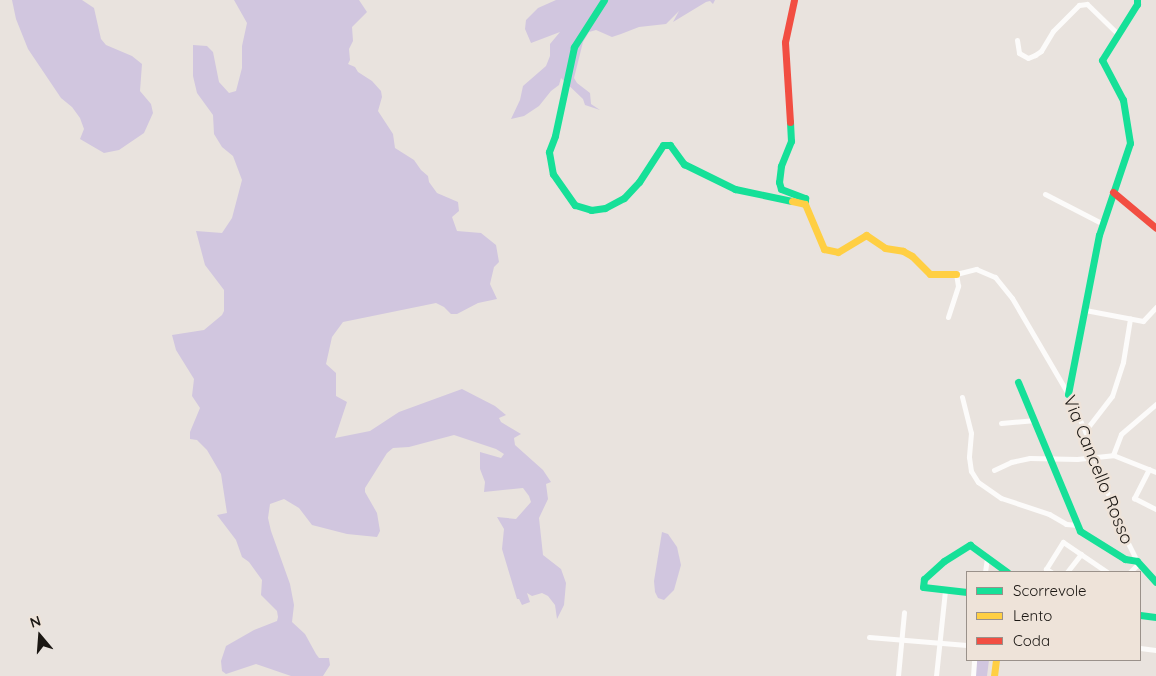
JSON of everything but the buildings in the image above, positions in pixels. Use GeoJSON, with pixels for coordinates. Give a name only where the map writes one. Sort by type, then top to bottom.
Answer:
{"type":"FeatureCollection","features":[{"type":"Feature","properties":{"kind":"street"},"geometry":{"type":"LineString","coordinates":[[604,0],[574,47],[555,136],[549,152],[553,174],[570,200],[583,209],[591,210],[605,208],[624,198],[639,182],[659,149],[664,145],[670,145],[689,167],[735,189],[806,204]]}},
{"type":"Feature","properties":{"kind":"street"},"geometry":{"type":"LineString","coordinates":[[794,0],[785,42],[791,141],[781,166],[779,182],[781,189],[805,198],[824,249],[838,252],[866,235],[885,248],[903,251],[912,256],[930,274],[956,274],[958,286],[948,317]]}},
{"type":"Feature","properties":{"kind":"street"},"geometry":{"type":"LineString","coordinates":[[1068,394],[1102,224],[1130,142],[1123,100],[1102,60],[1137,4],[1137,0]]}},
{"type":"Feature","properties":{"kind":"street"},"geometry":{"type":"LineString","coordinates":[[1017,40],[1016,48],[1023,57],[1028,58],[1035,55],[1041,51],[1054,31],[1079,5],[1086,4],[1118,34]]}},
{"type":"Feature","properties":{"kind":"street"},"geometry":{"type":"LineString","coordinates":[[1113,192],[1156,228]]}},
{"type":"Feature","properties":{"kind":"street"},"geometry":{"type":"LineString","coordinates":[[1045,194],[1102,224]]}},
{"type":"Feature","properties":{"kind":"street","name":"Via Cancello Rosso"},"geometry":{"type":"LineString","coordinates":[[956,274],[976,269],[995,277],[1012,298],[1068,394],[1085,431],[1119,525],[1138,562]]}},
{"type":"Feature","properties":{"kind":"street"},"geometry":{"type":"LineString","coordinates":[[1085,310],[1143,321],[1156,308]]}},
{"type":"Feature","properties":{"kind":"street"},"geometry":{"type":"LineString","coordinates":[[1085,431],[1112,396],[1123,362],[1130,319]]}},
{"type":"Feature","properties":{"kind":"street"},"geometry":{"type":"LineString","coordinates":[[1018,382],[1080,531],[1125,558],[1138,562],[1156,582]]}},
{"type":"Feature","properties":{"kind":"street"},"geometry":{"type":"LineString","coordinates":[[962,398],[971,433],[968,457],[971,470],[978,482],[1002,498],[1049,514],[1066,524],[1078,525]]}},
{"type":"Feature","properties":{"kind":"street"},"geometry":{"type":"LineString","coordinates":[[1113,455],[1121,434],[1156,404]]}},
{"type":"Feature","properties":{"kind":"street"},"geometry":{"type":"LineString","coordinates":[[1001,423],[1033,420]]}},
{"type":"Feature","properties":{"kind":"street"},"geometry":{"type":"LineString","coordinates":[[994,470],[1011,462],[1030,458],[1077,459],[1113,455],[1156,472]]}},
{"type":"Feature","properties":{"kind":"street"},"geometry":{"type":"LineString","coordinates":[[1149,469],[1134,498],[1156,509]]}},
{"type":"Feature","properties":{"kind":"street"},"geometry":{"type":"LineString","coordinates":[[1048,570],[1063,542],[1081,554],[1098,570]]}},
{"type":"Feature","properties":{"kind":"street"},"geometry":{"type":"LineString","coordinates":[[966,592],[923,587],[924,580],[944,561],[970,545],[988,556],[1006,571]]}},
{"type":"Feature","properties":{"kind":"street"},"geometry":{"type":"LineString","coordinates":[[1068,571],[1081,554]]}},
{"type":"Feature","properties":{"kind":"street"},"geometry":{"type":"LineString","coordinates":[[985,571],[988,556]]}},
{"type":"Feature","properties":{"kind":"street"},"geometry":{"type":"LineString","coordinates":[[1131,571],[1138,562]]}},
{"type":"Feature","properties":{"kind":"street"},"geometry":{"type":"LineString","coordinates":[[936,676],[945,590]]}},
{"type":"Feature","properties":{"kind":"street"},"geometry":{"type":"LineString","coordinates":[[898,676],[904,612]]}},
{"type":"Feature","properties":{"kind":"street"},"geometry":{"type":"LineString","coordinates":[[1141,615],[1156,617]]}},
{"type":"Feature","properties":{"kind":"street"},"geometry":{"type":"LineString","coordinates":[[869,637],[966,645]]}},
{"type":"Feature","properties":{"kind":"street"},"geometry":{"type":"LineString","coordinates":[[1141,648],[1156,650]]}},
{"type":"Feature","properties":{"kind":"street"},"geometry":{"type":"LineString","coordinates":[[973,676],[974,661]]}},
{"type":"Feature","properties":{"kind":"street"},"geometry":{"type":"LineString","coordinates":[[994,676],[996,661]]}},
{"type":"Feature","properties":{"kind":"shaded area"},"geometry":{"type":"Polygon","coordinates":[[[12,0],[82,0],[94,8],[101,39],[106,45],[132,56],[142,64],[140,91],[151,104],[153,113],[144,133],[119,150],[104,153],[80,139],[84,129],[80,118],[72,107],[61,98],[28,49],[16,19],[12,0]]]}},
{"type":"Feature","properties":{"kind":"shaded area"},"geometry":{"type":"Polygon","coordinates":[[[234,0],[359,0],[367,12],[352,27],[353,41],[349,49],[350,60],[348,64],[355,67],[358,72],[372,81],[381,91],[382,97],[378,111],[393,134],[395,148],[414,160],[428,176],[429,182],[437,193],[458,202],[459,211],[452,217],[457,231],[481,233],[496,245],[499,262],[494,267],[490,284],[497,299],[478,303],[457,314],[451,314],[444,307],[436,303],[343,322],[332,337],[326,364],[336,373],[336,396],[347,402],[335,438],[370,431],[399,412],[462,389],[495,406],[506,415],[499,418],[501,422],[521,434],[514,438],[515,445],[543,470],[551,482],[546,484],[548,499],[539,518],[543,555],[561,569],[566,583],[564,605],[557,619],[555,605],[548,596],[542,593],[532,596],[527,593],[530,602],[522,605],[519,599],[517,599],[502,549],[504,529],[497,517],[516,519],[531,502],[529,496],[523,488],[484,492],[485,482],[480,469],[480,452],[501,458],[504,454],[496,449],[454,435],[409,447],[393,448],[387,453],[365,488],[365,492],[377,513],[380,531],[377,537],[347,534],[312,525],[299,508],[284,499],[270,504],[268,518],[271,531],[290,584],[294,605],[292,622],[305,634],[319,658],[329,658],[330,665],[323,676],[291,676],[256,664],[226,674],[222,671],[221,661],[226,646],[254,630],[277,621],[278,617],[277,611],[261,595],[262,580],[249,562],[242,557],[236,540],[217,515],[227,513],[221,474],[207,450],[197,440],[190,439],[190,432],[200,408],[192,396],[194,379],[176,350],[172,335],[204,330],[222,315],[224,311],[224,290],[205,265],[196,231],[222,233],[232,218],[242,180],[233,156],[222,147],[214,134],[213,115],[197,93],[193,76],[193,45],[207,46],[213,52],[219,82],[229,93],[236,91],[242,68],[242,46],[247,23],[234,0]]]}},
{"type":"Feature","properties":{"kind":"shaded area"},"geometry":{"type":"Polygon","coordinates":[[[556,0],[715,0],[713,4],[710,1],[706,2],[673,22],[679,11],[666,24],[639,27],[612,37],[596,30],[589,32],[583,42],[574,78],[577,83],[590,93],[591,104],[600,110],[585,105],[583,99],[561,78],[559,85],[551,91],[539,106],[524,116],[511,119],[520,100],[523,86],[546,66],[550,56],[550,44],[560,32],[531,43],[525,29],[526,20],[538,8],[556,0]]]}},
{"type":"Feature","properties":{"kind":"shaded area"},"geometry":{"type":"Polygon","coordinates":[[[662,532],[668,534],[677,547],[681,565],[674,590],[664,600],[658,598],[655,592],[654,581],[662,532]]]}},
{"type":"Feature","properties":{"kind":"shaded area"},"geometry":{"type":"Polygon","coordinates":[[[977,661],[989,661],[987,676],[975,676],[977,661]]]}},
{"type":"Feature","properties":{"kind":"traffic: fast"},"geometry":{"type":"LineString","coordinates":[[604,0],[574,47],[555,136],[549,152],[553,174],[575,205],[591,210],[605,208],[624,198],[639,182],[663,145],[670,145],[684,164],[735,189],[792,201]]}},
{"type":"Feature","properties":{"kind":"traffic: fast"},"geometry":{"type":"LineString","coordinates":[[1068,394],[1099,235],[1130,143],[1123,100],[1102,60],[1137,4],[1137,0]]}},
{"type":"Feature","properties":{"kind":"traffic: fast"},"geometry":{"type":"LineString","coordinates":[[790,122],[791,141],[781,166],[779,182],[781,189],[805,198],[805,204]]}},
{"type":"Feature","properties":{"kind":"traffic: fast"},"geometry":{"type":"LineString","coordinates":[[1018,382],[1080,531],[1125,559],[1137,561],[1156,582]]}},
{"type":"Feature","properties":{"kind":"traffic: fast"},"geometry":{"type":"LineString","coordinates":[[966,592],[923,587],[924,579],[944,561],[970,545],[1006,571]]}},
{"type":"Feature","properties":{"kind":"traffic: fast"},"geometry":{"type":"LineString","coordinates":[[1141,615],[1156,617]]}},
{"type":"Feature","properties":{"kind":"traffic: slow"},"geometry":{"type":"LineString","coordinates":[[792,201],[805,204],[824,249],[838,252],[866,235],[885,248],[903,251],[912,256],[930,274],[956,274]]}},
{"type":"Feature","properties":{"kind":"traffic: slow"},"geometry":{"type":"LineString","coordinates":[[994,676],[996,661]]}},
{"type":"Feature","properties":{"kind":"traffic: jam"},"geometry":{"type":"LineString","coordinates":[[790,122],[785,42],[794,0]]}},
{"type":"Feature","properties":{"kind":"traffic: jam"},"geometry":{"type":"LineString","coordinates":[[1113,192],[1156,228]]}}]}
